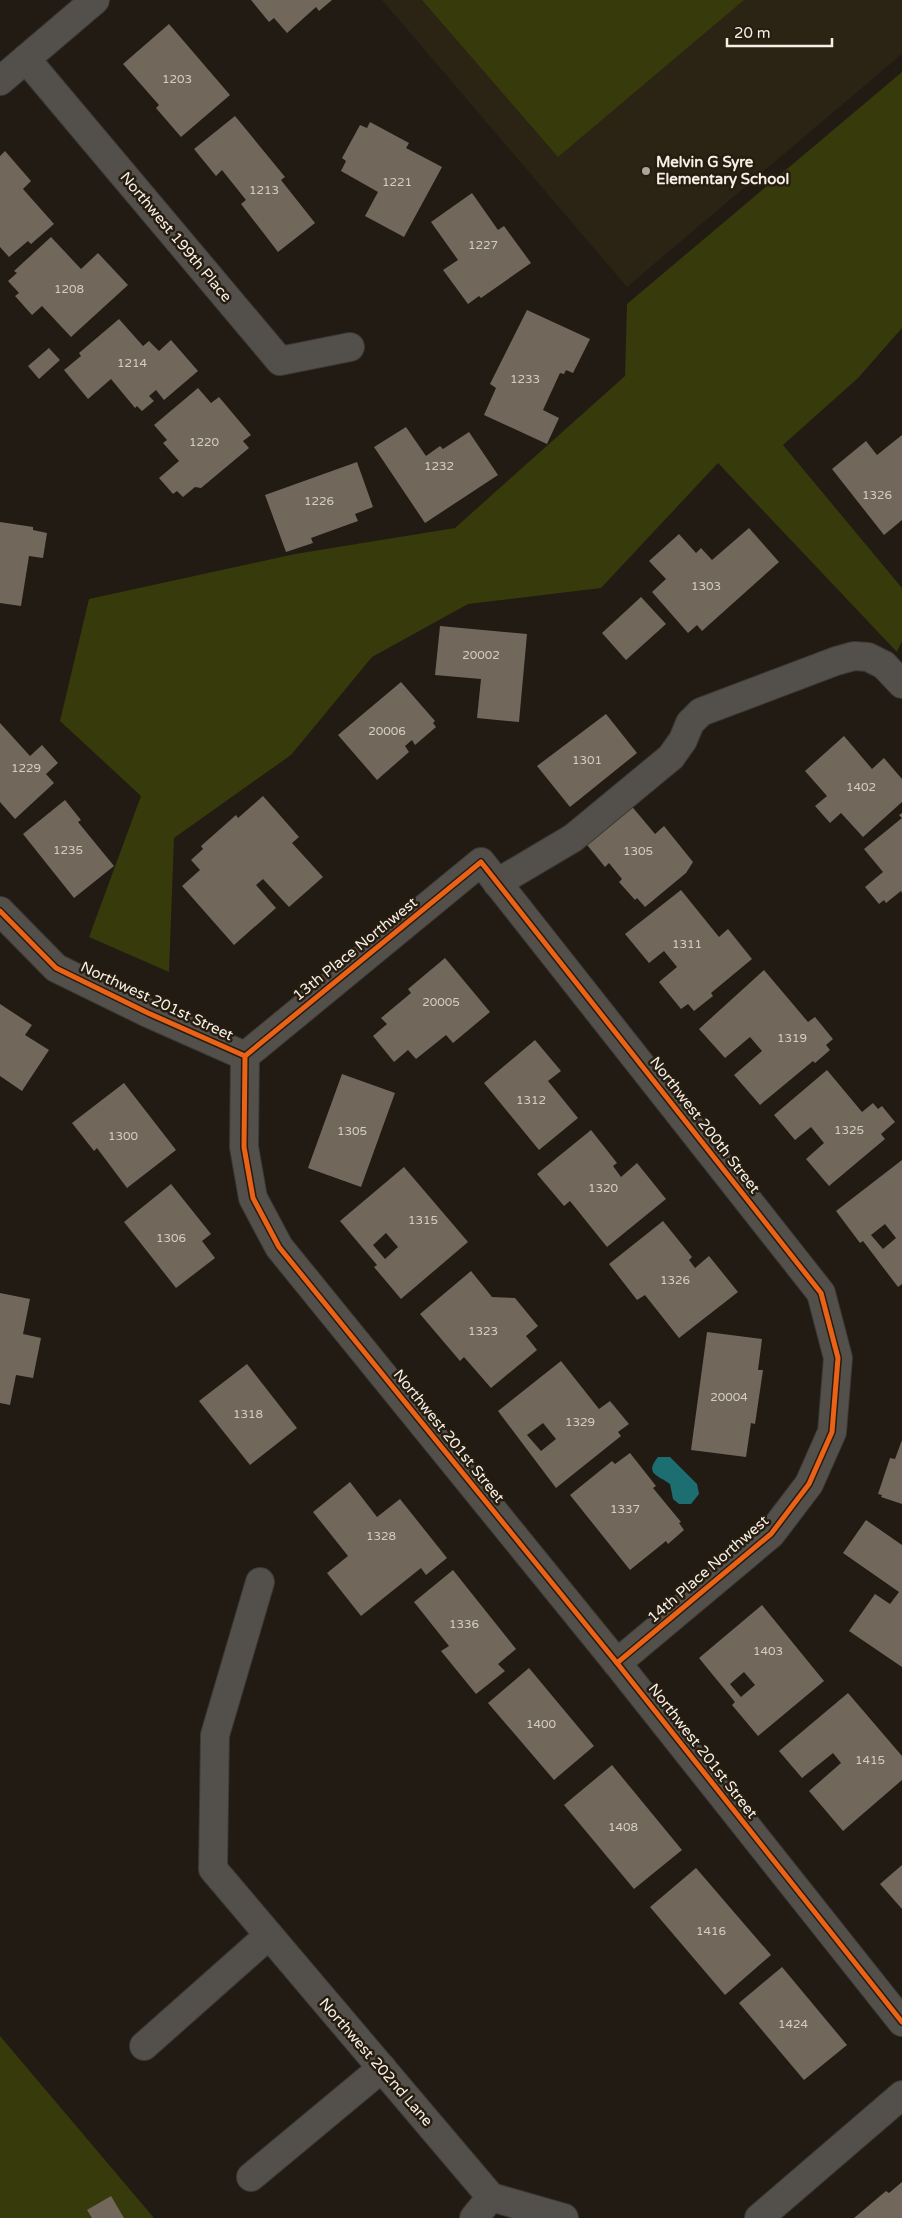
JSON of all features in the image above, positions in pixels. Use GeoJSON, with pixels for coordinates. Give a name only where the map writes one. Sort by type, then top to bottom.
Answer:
{"type":"FeatureCollection","features":[{"type":"Feature","properties":{"kind":"street"},"geometry":{"type":"LineString","coordinates":[[0,82],[95,0]]}},
{"type":"Feature","properties":{"kind":"street","name":"Northwest 199th Place"},"geometry":{"type":"LineString","coordinates":[[26,59],[280,361],[350,347]]}},
{"type":"Feature","properties":{"kind":"street","name":"13th Place Northwest"},"geometry":{"type":"LineString","coordinates":[[245,1056],[489,872],[573,838],[671,757],[680,745],[690,723],[701,712],[778,682],[854,656],[868,657],[884,665],[902,684]]}},
{"type":"Feature","properties":{"kind":"street","name":"Northwest 200th Street"},"geometry":{"type":"LineString","coordinates":[[489,872],[821,1293],[838,1358],[832,1432]]}},
{"type":"Feature","properties":{"kind":"street","name":"Northwest 201st Street"},"geometry":{"type":"LineString","coordinates":[[0,911],[56,968],[148,1013],[245,1056],[244,1147],[253,1198],[279,1247],[617,1663],[902,2022]]}},
{"type":"Feature","properties":{"kind":"street","name":"14th Place Northwest"},"geometry":{"type":"LineString","coordinates":[[617,1663],[770,1534],[809,1484],[832,1432]]}},
{"type":"Feature","properties":{"kind":"street","name":"Northwest 202nd Lane"},"geometry":{"type":"LineString","coordinates":[[260,1582],[215,1735],[212,1869],[491,2197]]}},
{"type":"Feature","properties":{"kind":"street"},"geometry":{"type":"LineString","coordinates":[[144,2046],[268,1936]]}},
{"type":"Feature","properties":{"kind":"street"},"geometry":{"type":"LineString","coordinates":[[251,2178],[382,2068]]}},
{"type":"Feature","properties":{"kind":"street"},"geometry":{"type":"LineString","coordinates":[[759,2218],[902,2095]]}},
{"type":"Feature","properties":{"kind":"street"},"geometry":{"type":"LineString","coordinates":[[474,2218],[491,2197],[564,2218]]}},
{"type":"Feature","properties":{"kind":"shaded area","name":"Melvin G Syre Elementary School"},"geometry":{"type":"Polygon","coordinates":[[[382,0],[902,0],[902,54],[627,287],[382,0]]]}},
{"type":"Feature","properties":{"kind":"green space"},"geometry":{"type":"Polygon","coordinates":[[[422,0],[744,0],[558,157],[422,0]]]}},
{"type":"Feature","properties":{"kind":"green space"},"geometry":{"type":"Polygon","coordinates":[[[902,72],[902,328],[858,378],[783,445],[902,588],[902,641],[897,652],[718,463],[601,588],[468,604],[372,657],[291,755],[174,838],[169,972],[89,937],[141,796],[60,721],[89,599],[295,554],[455,528],[625,376],[627,304],[902,72]]]}},
{"type":"Feature","properties":{"kind":"green space"},"geometry":{"type":"Polygon","coordinates":[[[0,2036],[154,2218],[0,2218],[0,2036]]]}},
{"type":"Feature","properties":{"kind":"water"},"geometry":{"type":"Polygon","coordinates":[[[658,1457],[670,1457],[697,1484],[699,1494],[691,1504],[679,1504],[673,1499],[670,1484],[654,1474],[652,1467],[658,1457]]]}},
{"type":"Feature","properties":{"kind":"building"},"geometry":{"type":"Polygon","coordinates":[[[251,0],[332,0],[319,11],[316,7],[287,33],[274,18],[269,22],[251,0]]]}},
{"type":"Feature","properties":{"kind":"building"},"geometry":{"type":"Polygon","coordinates":[[[169,24],[230,95],[181,137],[156,108],[159,105],[123,64],[169,24]]]}},
{"type":"Feature","properties":{"kind":"building"},"geometry":{"type":"Polygon","coordinates":[[[235,116],[285,177],[281,180],[315,223],[278,252],[241,204],[246,200],[222,170],[216,176],[194,149],[235,116]]]}},
{"type":"Feature","properties":{"kind":"building"},"geometry":{"type":"Polygon","coordinates":[[[370,122],[409,143],[406,148],[442,167],[404,237],[365,216],[378,192],[341,171],[346,161],[342,158],[360,125],[367,128],[370,122]]]}},
{"type":"Feature","properties":{"kind":"building"},"geometry":{"type":"Polygon","coordinates":[[[5,151],[31,181],[23,189],[54,224],[31,244],[28,241],[9,257],[0,247],[0,156],[5,151]]]}},
{"type":"Feature","properties":{"kind":"building"},"geometry":{"type":"Polygon","coordinates":[[[472,193],[498,230],[504,226],[531,263],[481,298],[479,296],[468,304],[443,270],[458,260],[431,222],[472,193]]]}},
{"type":"Feature","properties":{"kind":"building"},"geometry":{"type":"Polygon","coordinates":[[[51,237],[81,269],[98,253],[128,285],[71,337],[42,306],[32,315],[15,296],[19,293],[8,281],[17,273],[14,271],[51,237]]]}},
{"type":"Feature","properties":{"kind":"building"},"geometry":{"type":"Polygon","coordinates":[[[527,310],[590,339],[573,373],[566,370],[564,374],[560,373],[543,410],[559,418],[547,444],[484,415],[496,388],[490,384],[527,310]]]}},
{"type":"Feature","properties":{"kind":"building"},"geometry":{"type":"Polygon","coordinates":[[[119,319],[143,346],[149,341],[159,351],[171,340],[198,371],[164,400],[156,390],[149,396],[154,401],[142,411],[137,406],[135,408],[111,379],[88,399],[64,370],[81,356],[79,353],[119,319]]]}},
{"type":"Feature","properties":{"kind":"building"},"geometry":{"type":"Polygon","coordinates":[[[49,348],[60,360],[39,379],[28,366],[49,348]]]}},
{"type":"Feature","properties":{"kind":"building"},"geometry":{"type":"Polygon","coordinates":[[[198,388],[211,403],[219,397],[251,435],[243,441],[249,448],[201,488],[195,487],[183,497],[177,491],[173,494],[159,478],[179,461],[163,443],[167,440],[154,425],[198,388]]]}},
{"type":"Feature","properties":{"kind":"building"},"geometry":{"type":"Polygon","coordinates":[[[406,427],[426,456],[440,446],[443,449],[469,432],[498,475],[425,523],[374,447],[406,427]]]}},
{"type":"Feature","properties":{"kind":"building"},"geometry":{"type":"Polygon","coordinates":[[[902,435],[902,520],[884,535],[832,469],[866,441],[877,455],[902,435]]]}},
{"type":"Feature","properties":{"kind":"building"},"geometry":{"type":"Polygon","coordinates":[[[357,462],[373,507],[355,514],[358,521],[311,538],[313,543],[286,552],[265,495],[357,462]]]}},
{"type":"Feature","properties":{"kind":"building"},"geometry":{"type":"Polygon","coordinates":[[[0,522],[33,527],[33,530],[47,533],[43,558],[29,556],[21,606],[0,603],[0,522]]]}},
{"type":"Feature","properties":{"kind":"building"},"geometry":{"type":"Polygon","coordinates":[[[749,528],[779,562],[702,631],[697,625],[688,633],[652,592],[666,579],[649,561],[679,534],[696,553],[701,548],[712,560],[749,528]]]}},
{"type":"Feature","properties":{"kind":"building"},"geometry":{"type":"Polygon","coordinates":[[[641,597],[666,624],[626,660],[602,633],[641,597]]]}},
{"type":"Feature","properties":{"kind":"building"},"geometry":{"type":"Polygon","coordinates":[[[440,626],[527,634],[519,722],[477,718],[481,679],[435,675],[440,626]]]}},
{"type":"Feature","properties":{"kind":"building"},"geometry":{"type":"Polygon","coordinates":[[[401,682],[435,721],[433,723],[436,727],[415,745],[412,740],[405,746],[409,752],[377,780],[338,735],[401,682]]]}},
{"type":"Feature","properties":{"kind":"building"},"geometry":{"type":"Polygon","coordinates":[[[606,714],[637,753],[570,807],[537,766],[606,714]]]}},
{"type":"Feature","properties":{"kind":"building"},"geometry":{"type":"Polygon","coordinates":[[[0,723],[30,756],[42,745],[58,763],[46,774],[54,783],[15,819],[0,802],[0,723]]]}},
{"type":"Feature","properties":{"kind":"building"},"geometry":{"type":"Polygon","coordinates":[[[844,736],[872,769],[884,758],[902,779],[902,802],[863,837],[841,813],[830,823],[815,806],[827,796],[805,771],[844,736]]]}},
{"type":"Feature","properties":{"kind":"building"},"geometry":{"type":"Polygon","coordinates":[[[263,796],[299,837],[292,843],[323,877],[289,907],[263,879],[256,885],[276,908],[234,945],[182,886],[200,870],[191,860],[203,849],[201,846],[236,815],[238,818],[263,796]]]}},
{"type":"Feature","properties":{"kind":"building"},"geometry":{"type":"Polygon","coordinates":[[[65,800],[81,820],[78,822],[114,866],[74,898],[23,834],[65,800]]]}},
{"type":"Feature","properties":{"kind":"building"},"geometry":{"type":"Polygon","coordinates":[[[629,803],[655,834],[664,826],[693,862],[686,873],[645,907],[637,898],[635,900],[619,882],[622,879],[609,863],[605,867],[583,840],[629,803]]]}},
{"type":"Feature","properties":{"kind":"building"},"geometry":{"type":"Polygon","coordinates":[[[902,818],[902,893],[901,891],[886,903],[884,900],[879,904],[865,887],[883,872],[864,849],[902,818]]]}},
{"type":"Feature","properties":{"kind":"building"},"geometry":{"type":"Polygon","coordinates":[[[681,890],[719,937],[728,929],[752,959],[711,993],[713,996],[694,1011],[688,1004],[681,1009],[659,982],[677,967],[664,951],[649,963],[625,934],[681,890]]]}},
{"type":"Feature","properties":{"kind":"building"},"geometry":{"type":"Polygon","coordinates":[[[445,958],[490,1012],[453,1043],[446,1035],[416,1059],[408,1050],[394,1062],[373,1036],[387,1024],[381,1018],[411,993],[408,989],[445,958]]]}},
{"type":"Feature","properties":{"kind":"building"},"geometry":{"type":"Polygon","coordinates":[[[764,970],[808,1022],[815,1017],[833,1039],[826,1045],[830,1050],[815,1063],[813,1061],[760,1105],[734,1075],[762,1051],[750,1037],[725,1058],[699,1029],[764,970]]]}},
{"type":"Feature","properties":{"kind":"building"},"geometry":{"type":"Polygon","coordinates":[[[0,1004],[32,1025],[25,1035],[49,1050],[22,1091],[0,1076],[0,1004]]]}},
{"type":"Feature","properties":{"kind":"building"},"geometry":{"type":"Polygon","coordinates":[[[535,1040],[561,1071],[548,1081],[578,1118],[539,1150],[484,1083],[535,1040]]]}},
{"type":"Feature","properties":{"kind":"building"},"geometry":{"type":"Polygon","coordinates":[[[827,1070],[862,1112],[873,1103],[878,1109],[882,1106],[895,1122],[881,1134],[885,1139],[829,1186],[806,1159],[824,1143],[811,1127],[795,1140],[774,1115],[827,1070]]]}},
{"type":"Feature","properties":{"kind":"building"},"geometry":{"type":"Polygon","coordinates":[[[342,1074],[395,1093],[361,1187],[308,1168],[342,1074]]]}},
{"type":"Feature","properties":{"kind":"building"},"geometry":{"type":"Polygon","coordinates":[[[124,1083],[176,1150],[127,1188],[97,1148],[94,1151],[72,1123],[124,1083]]]}},
{"type":"Feature","properties":{"kind":"building"},"geometry":{"type":"Polygon","coordinates":[[[591,1130],[617,1163],[613,1166],[621,1177],[637,1163],[666,1199],[607,1247],[570,1201],[564,1206],[537,1174],[591,1130]]]}},
{"type":"Feature","properties":{"kind":"building"},"geometry":{"type":"Polygon","coordinates":[[[902,1160],[902,1284],[898,1287],[863,1241],[860,1243],[836,1211],[902,1160]],[[885,1224],[871,1235],[883,1249],[896,1238],[885,1224]]]}},
{"type":"Feature","properties":{"kind":"building"},"geometry":{"type":"Polygon","coordinates":[[[404,1167],[468,1242],[401,1299],[374,1267],[377,1265],[340,1221],[404,1167]],[[386,1233],[373,1245],[385,1259],[398,1247],[386,1233]]]}},
{"type":"Feature","properties":{"kind":"building"},"geometry":{"type":"Polygon","coordinates":[[[171,1184],[211,1234],[202,1241],[215,1258],[176,1288],[124,1222],[171,1184]]]}},
{"type":"Feature","properties":{"kind":"building"},"geometry":{"type":"Polygon","coordinates":[[[663,1221],[692,1257],[689,1260],[695,1268],[709,1256],[738,1292],[679,1338],[645,1295],[637,1300],[609,1264],[663,1221]]]}},
{"type":"Feature","properties":{"kind":"building"},"geometry":{"type":"Polygon","coordinates":[[[471,1271],[492,1297],[515,1298],[538,1326],[526,1336],[537,1350],[491,1388],[464,1357],[460,1361],[420,1314],[471,1271]]]}},
{"type":"Feature","properties":{"kind":"building"},"geometry":{"type":"Polygon","coordinates":[[[0,1293],[30,1299],[23,1334],[41,1338],[33,1378],[16,1375],[10,1405],[0,1403],[0,1293]]]}},
{"type":"Feature","properties":{"kind":"building"},"geometry":{"type":"Polygon","coordinates":[[[707,1332],[762,1339],[758,1370],[763,1370],[755,1424],[751,1423],[746,1457],[691,1450],[707,1332]]]}},
{"type":"Feature","properties":{"kind":"building"},"geometry":{"type":"Polygon","coordinates":[[[561,1361],[599,1409],[610,1401],[629,1424],[618,1432],[621,1436],[556,1488],[498,1411],[561,1361]],[[543,1423],[527,1435],[541,1451],[556,1439],[543,1423]]]}},
{"type":"Feature","properties":{"kind":"building"},"geometry":{"type":"Polygon","coordinates":[[[247,1364],[297,1428],[250,1465],[199,1401],[247,1364]]]}},
{"type":"Feature","properties":{"kind":"building"},"geometry":{"type":"Polygon","coordinates":[[[902,1440],[902,1504],[881,1497],[882,1495],[878,1494],[890,1458],[895,1459],[902,1440]]]}},
{"type":"Feature","properties":{"kind":"building"},"geometry":{"type":"Polygon","coordinates":[[[630,1453],[656,1486],[653,1488],[681,1522],[679,1523],[684,1530],[668,1544],[666,1541],[630,1570],[570,1495],[612,1461],[615,1464],[630,1453]]]}},
{"type":"Feature","properties":{"kind":"building"},"geometry":{"type":"Polygon","coordinates":[[[350,1482],[377,1517],[400,1499],[447,1558],[426,1575],[421,1568],[361,1616],[327,1573],[348,1556],[313,1512],[350,1482]]]}},
{"type":"Feature","properties":{"kind":"building"},"geometry":{"type":"Polygon","coordinates":[[[866,1520],[902,1545],[902,1667],[849,1631],[875,1594],[890,1604],[899,1592],[843,1553],[866,1520]]]}},
{"type":"Feature","properties":{"kind":"building"},"geometry":{"type":"Polygon","coordinates":[[[453,1570],[516,1649],[498,1664],[505,1671],[476,1694],[441,1651],[449,1646],[414,1602],[453,1570]]]}},
{"type":"Feature","properties":{"kind":"building"},"geometry":{"type":"Polygon","coordinates":[[[762,1605],[824,1681],[758,1736],[732,1705],[735,1702],[699,1658],[762,1605]],[[744,1672],[730,1684],[741,1697],[755,1685],[744,1672]]]}},
{"type":"Feature","properties":{"kind":"building"},"geometry":{"type":"Polygon","coordinates":[[[529,1668],[594,1746],[554,1780],[488,1703],[529,1668]]]}},
{"type":"Feature","properties":{"kind":"building"},"geometry":{"type":"Polygon","coordinates":[[[848,1693],[902,1756],[902,1780],[843,1831],[809,1791],[841,1763],[833,1753],[802,1778],[779,1751],[848,1693]]]}},
{"type":"Feature","properties":{"kind":"building"},"geometry":{"type":"Polygon","coordinates":[[[612,1765],[682,1850],[634,1889],[564,1805],[612,1765]]]}},
{"type":"Feature","properties":{"kind":"building"},"geometry":{"type":"Polygon","coordinates":[[[902,1865],[902,1909],[880,1884],[902,1865]]]}},
{"type":"Feature","properties":{"kind":"building"},"geometry":{"type":"Polygon","coordinates":[[[696,1868],[771,1955],[725,1995],[650,1907],[696,1868]]]}},
{"type":"Feature","properties":{"kind":"building"},"geometry":{"type":"Polygon","coordinates":[[[782,1967],[847,2045],[804,2080],[739,2003],[782,1967]]]}},
{"type":"Feature","properties":{"kind":"building"},"geometry":{"type":"Polygon","coordinates":[[[902,2182],[902,2218],[854,2218],[886,2191],[889,2193],[902,2182]]]}},
{"type":"Feature","properties":{"kind":"building"},"geometry":{"type":"Polygon","coordinates":[[[111,2196],[124,2218],[92,2218],[87,2210],[111,2196]]]}},
{"type":"Feature","properties":{"kind":"cycle path"},"geometry":{"type":"LineString","coordinates":[[245,1056],[481,862],[821,1293],[838,1358],[832,1432],[809,1484],[771,1534],[617,1663]]}},
{"type":"Feature","properties":{"kind":"cycle path"},"geometry":{"type":"LineString","coordinates":[[0,911],[56,968],[148,1013],[245,1056],[244,1147],[253,1198],[279,1247],[617,1663],[902,2022]]}},
{"type":"Feature","properties":{"kind":"place","name":"Melvin G Syre Elementary School"},"geometry":{"type":"Point","coordinates":[646,171]}}]}
